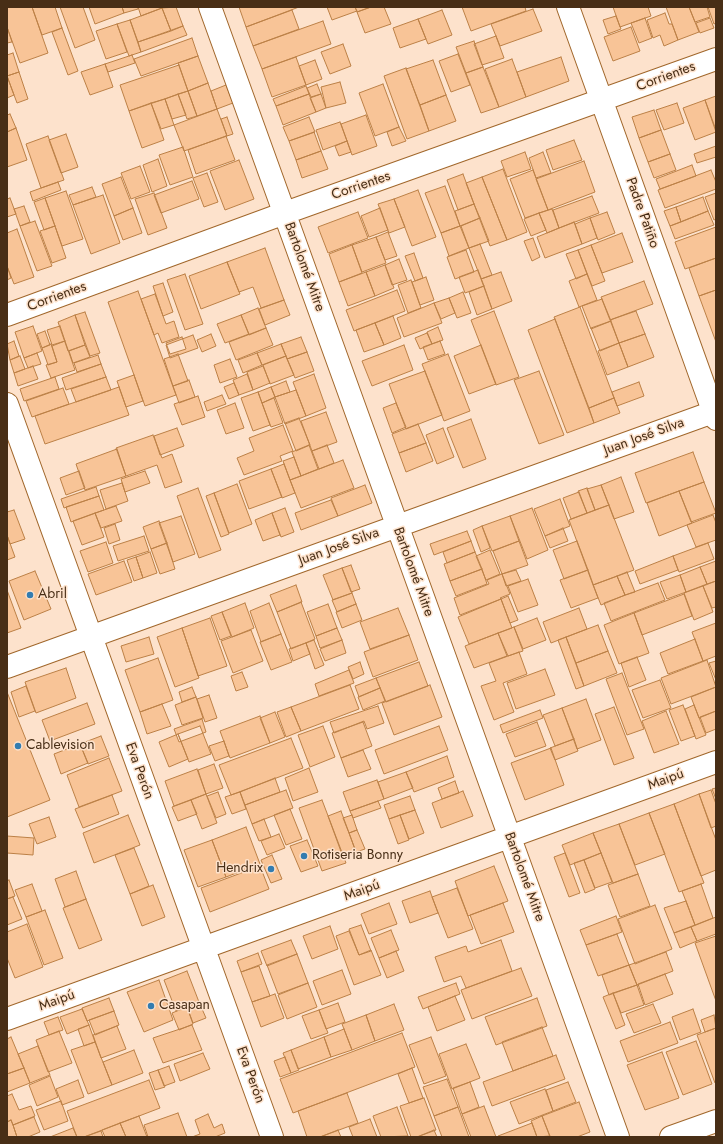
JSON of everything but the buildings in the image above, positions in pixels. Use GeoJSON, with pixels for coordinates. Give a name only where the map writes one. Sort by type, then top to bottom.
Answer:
{"type":"FeatureCollection","features":[{"type":"Feature","properties":{"kind":"street","name":"Bartolomé Mitre"},"geometry":{"type":"LineString","coordinates":[[210,7],[285,213],[396,527],[618,1137]]}},
{"type":"Feature","properties":{"kind":"street","name":"Padre Patiño"},"geometry":{"type":"LineString","coordinates":[[568,7],[715,414]]}},
{"type":"Feature","properties":{"kind":"street","name":"Corrientes"},"geometry":{"type":"LineString","coordinates":[[7,315],[285,213],[716,59]]}},
{"type":"Feature","properties":{"kind":"street","name":"Eva Perón"},"geometry":{"type":"LineString","coordinates":[[7,404],[272,1137]]}},
{"type":"Feature","properties":{"kind":"street","name":"Juan José Silva"},"geometry":{"type":"LineString","coordinates":[[7,667],[715,414]]}},
{"type":"Feature","properties":{"kind":"street","name":"Maipú"},"geometry":{"type":"LineString","coordinates":[[7,1019],[716,762]]}},
{"type":"Feature","properties":{"kind":"street"},"geometry":{"type":"LineString","coordinates":[[671,1137],[716,1121]]}},
{"type":"Feature","properties":{"kind":"place","name":"Abril"},"geometry":{"type":"Point","coordinates":[30,595]}},
{"type":"Feature","properties":{"kind":"place","name":"Cablevision"},"geometry":{"type":"Point","coordinates":[18,746]}},
{"type":"Feature","properties":{"kind":"place","name":"Rotiseria Bonny"},"geometry":{"type":"Point","coordinates":[304,856]}},
{"type":"Feature","properties":{"kind":"place","name":"Hendrix"},"geometry":{"type":"Point","coordinates":[271,869]}},
{"type":"Feature","properties":{"kind":"place","name":"Casapan"},"geometry":{"type":"Point","coordinates":[151,1006]}}]}
